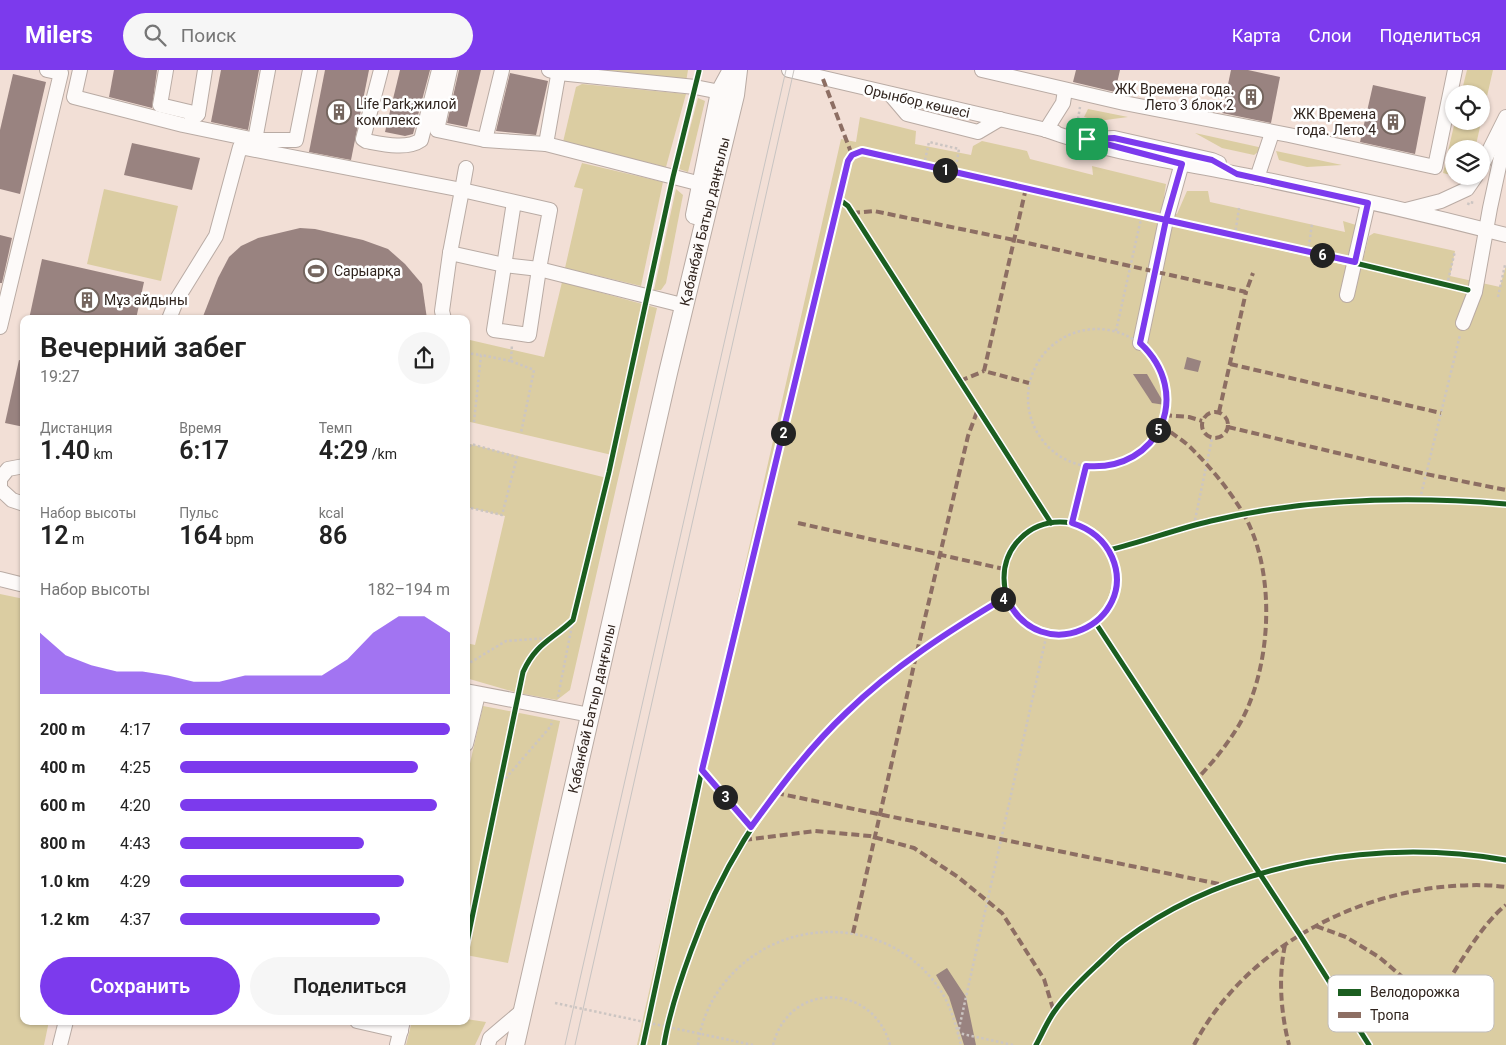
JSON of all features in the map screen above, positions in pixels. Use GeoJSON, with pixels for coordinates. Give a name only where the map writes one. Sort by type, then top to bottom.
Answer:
{"type":"FeatureCollection","features":[{"type":"Feature","properties":{"kind":"main road","name":"Қабанбай Батыр даңғылы"},"geometry":{"type":"LineString","coordinates":[[668,373],[678,304],[720,92],[732,70]]}},
{"type":"Feature","properties":{"kind":"main road","name":"Қабанбай Батыр даңғылы"},"geometry":{"type":"LineString","coordinates":[[515,1045],[668,373],[735,95],[738,70]]}},
{"type":"Feature","properties":{"kind":"street"},"geometry":{"type":"LineString","coordinates":[[0,327],[3,304],[61,73],[47,70]]}},
{"type":"Feature","properties":{"kind":"street"},"geometry":{"type":"LineString","coordinates":[[80,70],[74,97],[255,140],[296,140],[310,70]]}},
{"type":"Feature","properties":{"kind":"street"},"geometry":{"type":"LineString","coordinates":[[166,70],[160,105],[198,114]]}},
{"type":"Feature","properties":{"kind":"street"},"geometry":{"type":"LineString","coordinates":[[183,124],[198,114],[205,70]]}},
{"type":"Feature","properties":{"kind":"street"},"geometry":{"type":"LineString","coordinates":[[255,140],[268,70]]}},
{"type":"Feature","properties":{"kind":"street"},"geometry":{"type":"LineString","coordinates":[[381,70],[363,139],[400,145],[417,143],[421,140],[440,70]]}},
{"type":"Feature","properties":{"kind":"street"},"geometry":{"type":"LineString","coordinates":[[450,70],[437,130],[485,140],[546,144],[701,184]]}},
{"type":"Feature","properties":{"kind":"street"},"geometry":{"type":"LineString","coordinates":[[485,140],[502,70]]}},
{"type":"Feature","properties":{"kind":"street","name":"Орынбор көшесі"},"geometry":{"type":"LineString","coordinates":[[789,70],[1087,139],[1182,164]]}},
{"type":"Feature","properties":{"kind":"street"},"geometry":{"type":"LineString","coordinates":[[982,70],[1124,104],[1435,167],[1455,70]]}},
{"type":"Feature","properties":{"kind":"street"},"geometry":{"type":"LineString","coordinates":[[546,144],[556,71],[695,87],[720,92]]}},
{"type":"Feature","properties":{"kind":"street"},"geometry":{"type":"LineString","coordinates":[[1046,130],[1063,103],[1065,90]]}},
{"type":"Feature","properties":{"kind":"street"},"geometry":{"type":"LineString","coordinates":[[1490,149],[1506,117]]}},
{"type":"Feature","properties":{"kind":"street","name":"Орынбор көшесі"},"geometry":{"type":"LineString","coordinates":[[1046,130],[1074,140],[1182,164],[1257,178],[1506,235]]}},
{"type":"Feature","properties":{"kind":"street"},"geometry":{"type":"LineString","coordinates":[[1257,178],[1272,133]]}},
{"type":"Feature","properties":{"kind":"street"},"geometry":{"type":"LineString","coordinates":[[1463,323],[1475,292],[1506,134]]}},
{"type":"Feature","properties":{"kind":"street"},"geometry":{"type":"LineString","coordinates":[[1087,139],[1114,138],[1212,160],[1237,174]]}},
{"type":"Feature","properties":{"kind":"street"},"geometry":{"type":"LineString","coordinates":[[171,315],[177,298],[216,236],[240,147],[462,190],[550,210],[529,334],[494,330],[514,202]]}},
{"type":"Feature","properties":{"kind":"street"},"geometry":{"type":"LineString","coordinates":[[1140,343],[1166,220],[1182,164]]}},
{"type":"Feature","properties":{"kind":"street"},"geometry":{"type":"LineString","coordinates":[[443,315],[450,253],[466,168]]}},
{"type":"Feature","properties":{"kind":"street"},"geometry":{"type":"LineString","coordinates":[[1403,211],[1441,200],[1467,189],[1470,185]]}},
{"type":"Feature","properties":{"kind":"street"},"geometry":{"type":"LineString","coordinates":[[1347,295],[1368,203]]}},
{"type":"Feature","properties":{"kind":"street"},"geometry":{"type":"LineString","coordinates":[[450,253],[504,265],[539,269],[678,304]]}},
{"type":"Feature","properties":{"kind":"street"},"geometry":{"type":"LineString","coordinates":[[20,467],[8,469],[0,479],[0,489],[12,500],[20,503]]}},
{"type":"Feature","properties":{"kind":"street"},"geometry":{"type":"LineString","coordinates":[[0,579],[20,584]]}},
{"type":"Feature","properties":{"kind":"street"},"geometry":{"type":"LineString","coordinates":[[470,709],[472,692],[590,715]]}},
{"type":"Feature","properties":{"kind":"street"},"geometry":{"type":"LineString","coordinates":[[488,1045],[490,1038],[522,1011]]}},
{"type":"Feature","properties":{"kind":"street"},"geometry":{"type":"LineString","coordinates":[[60,1045],[65,1025]]}},
{"type":"Feature","properties":{"kind":"street"},"geometry":{"type":"LineString","coordinates":[[373,1025],[400,1032]]}},
{"type":"Feature","properties":{"kind":"path"},"geometry":{"type":"LineString","coordinates":[[1078,119],[1080,107]]}},
{"type":"Feature","properties":{"kind":"path"},"geometry":{"type":"LineString","coordinates":[[924,165],[929,142],[959,149],[955,172]]}},
{"type":"Feature","properties":{"kind":"path"},"geometry":{"type":"LineString","coordinates":[[915,163],[931,167]]}},
{"type":"Feature","properties":{"kind":"path"},"geometry":{"type":"LineString","coordinates":[[947,170],[964,174]]}},
{"type":"Feature","properties":{"kind":"path"},"geometry":{"type":"LineString","coordinates":[[1235,236],[1239,208]]}},
{"type":"Feature","properties":{"kind":"path"},"geometry":{"type":"LineString","coordinates":[[1132,212],[1166,220]]}},
{"type":"Feature","properties":{"kind":"path"},"geometry":{"type":"LineString","coordinates":[[1116,331],[1142,214]]}},
{"type":"Feature","properties":{"kind":"path"},"geometry":{"type":"LineString","coordinates":[[1308,252],[1312,224]]}},
{"type":"Feature","properties":{"kind":"path"},"geometry":{"type":"LineString","coordinates":[[1226,234],[1244,238]]}},
{"type":"Feature","properties":{"kind":"path"},"geometry":{"type":"LineString","coordinates":[[1299,250],[1317,254]]}},
{"type":"Feature","properties":{"kind":"path"},"geometry":{"type":"LineString","coordinates":[[1447,285],[1455,251]]}},
{"type":"Feature","properties":{"kind":"path"},"geometry":{"type":"LineString","coordinates":[[1498,297],[1505,265]]}},
{"type":"Feature","properties":{"kind":"path"},"geometry":{"type":"LineString","coordinates":[[1438,283],[1455,287]]}},
{"type":"Feature","properties":{"kind":"path"},"geometry":{"type":"LineString","coordinates":[[1491,295],[1506,298]]}},
{"type":"Feature","properties":{"kind":"path"},"geometry":{"type":"LineString","coordinates":[[1420,499],[1463,323]]}},
{"type":"Feature","properties":{"kind":"path"},"geometry":{"type":"LineString","coordinates":[[1097,328],[1116,331],[1140,343],[1155,360],[1164,380],[1166,403],[1161,426],[1148,444],[1130,458],[1109,466],[1086,466],[1059,456],[1039,436],[1030,415],[1028,404],[1030,381],[1039,360],[1054,343],[1085,329],[1097,328]]}},
{"type":"Feature","properties":{"kind":"path"},"geometry":{"type":"LineString","coordinates":[[511,361],[513,333]]}},
{"type":"Feature","properties":{"kind":"path"},"geometry":{"type":"LineString","coordinates":[[470,354],[511,361],[534,370],[521,433]]}},
{"type":"Feature","properties":{"kind":"path"},"geometry":{"type":"LineString","coordinates":[[474,422],[481,355]]}},
{"type":"Feature","properties":{"kind":"path"},"geometry":{"type":"LineString","coordinates":[[1194,525],[1212,438]]}},
{"type":"Feature","properties":{"kind":"path"},"geometry":{"type":"LineString","coordinates":[[470,446],[471,444],[517,456],[502,515],[470,508]]}},
{"type":"Feature","properties":{"kind":"path"},"geometry":{"type":"LineString","coordinates":[[1072,523],[1086,466]]}},
{"type":"Feature","properties":{"kind":"path"},"geometry":{"type":"LineString","coordinates":[[1411,499],[1428,499]]}},
{"type":"Feature","properties":{"kind":"path"},"geometry":{"type":"LineString","coordinates":[[1066,522],[1080,526]]}},
{"type":"Feature","properties":{"kind":"path"},"geometry":{"type":"LineString","coordinates":[[1186,527],[1203,523]]}},
{"type":"Feature","properties":{"kind":"path"},"geometry":{"type":"LineString","coordinates":[[499,786],[551,726],[576,612]]}},
{"type":"Feature","properties":{"kind":"path"},"geometry":{"type":"LineString","coordinates":[[563,630],[574,620]]}},
{"type":"Feature","properties":{"kind":"path"},"geometry":{"type":"LineString","coordinates":[[1038,631],[1056,635]]}},
{"type":"Feature","properties":{"kind":"path"},"geometry":{"type":"LineString","coordinates":[[958,1033],[1047,633]]}},
{"type":"Feature","properties":{"kind":"path"},"geometry":{"type":"LineString","coordinates":[[470,663],[506,641],[548,638],[556,634]]}},
{"type":"Feature","properties":{"kind":"path"},"geometry":{"type":"LineString","coordinates":[[542,645],[548,638]]}},
{"type":"Feature","properties":{"kind":"path"},"geometry":{"type":"LineString","coordinates":[[700,779],[704,760]]}},
{"type":"Feature","properties":{"kind":"path"},"geometry":{"type":"LineString","coordinates":[[702,770],[751,827]]}},
{"type":"Feature","properties":{"kind":"path"},"geometry":{"type":"LineString","coordinates":[[497,796],[501,777]]}},
{"type":"Feature","properties":{"kind":"path"},"geometry":{"type":"LineString","coordinates":[[747,833],[756,820]]}},
{"type":"Feature","properties":{"kind":"path"},"geometry":{"type":"LineString","coordinates":[[698,1045],[699,1033],[709,1006],[724,981],[745,961],[769,945],[796,935],[825,931],[854,933],[881,942],[906,956],[928,975],[945,998],[957,1024],[961,1045]]}},
{"type":"Feature","properties":{"kind":"path"},"geometry":{"type":"LineString","coordinates":[[773,1045],[780,1026],[794,1010],[813,999],[835,997],[857,1002],[870,1012],[882,1024],[890,1045]]}},
{"type":"Feature","properties":{"kind":"path"},"geometry":{"type":"LineString","coordinates":[[555,1003],[753,1045]]}},
{"type":"Feature","properties":{"kind":"path"},"geometry":{"type":"LineString","coordinates":[[647,1030],[650,1012]]}},
{"type":"Feature","properties":{"kind":"path"},"geometry":{"type":"LineString","coordinates":[[666,1035],[670,1017]]}},
{"type":"Feature","properties":{"kind":"path"},"geometry":{"type":"LineString","coordinates":[[958,1033],[1013,1045]]}},
{"type":"Feature","properties":{"kind":"shaded area"},"geometry":{"type":"Polygon","coordinates":[[[605,70],[688,70],[686,82],[605,70]]]}},
{"type":"Feature","properties":{"kind":"shaded area"},"geometry":{"type":"Polygon","coordinates":[[[1467,70],[1493,70],[1490,85],[1463,85],[1467,70]]]}},
{"type":"Feature","properties":{"kind":"shaded area"},"geometry":{"type":"Polygon","coordinates":[[[582,84],[686,94],[666,167],[563,142],[576,87],[582,84]]]}},
{"type":"Feature","properties":{"kind":"shaded area"},"geometry":{"type":"Polygon","coordinates":[[[698,98],[705,101],[688,172],[679,169],[698,98]]]}},
{"type":"Feature","properties":{"kind":"shaded area"},"geometry":{"type":"Polygon","coordinates":[[[1088,109],[1128,117],[1098,121],[1084,117],[1088,109]]]}},
{"type":"Feature","properties":{"kind":"shaded area"},"geometry":{"type":"Polygon","coordinates":[[[860,117],[916,131],[915,144],[971,155],[973,146],[982,141],[1027,151],[1030,159],[1093,175],[1092,166],[1166,184],[1162,211],[1177,214],[1187,191],[1208,191],[1210,202],[1345,232],[1343,221],[1356,225],[1352,254],[1364,256],[1369,236],[1374,233],[1455,251],[1450,276],[1500,287],[1506,265],[1506,1045],[637,1045],[841,139],[856,142],[860,117]]]}},
{"type":"Feature","properties":{"kind":"shaded area"},"geometry":{"type":"Polygon","coordinates":[[[1453,130],[1479,130],[1477,140],[1451,140],[1453,130]]]}},
{"type":"Feature","properties":{"kind":"shaded area"},"geometry":{"type":"Polygon","coordinates":[[[1195,133],[1263,148],[1254,155],[1222,148],[1195,133]]]}},
{"type":"Feature","properties":{"kind":"shaded area"},"geometry":{"type":"Polygon","coordinates":[[[1276,151],[1342,165],[1307,167],[1279,160],[1276,151]]]}},
{"type":"Feature","properties":{"kind":"shaded area"},"geometry":{"type":"Polygon","coordinates":[[[582,163],[663,182],[641,286],[565,268],[583,189],[574,187],[582,163]]]}},
{"type":"Feature","properties":{"kind":"shaded area"},"geometry":{"type":"Polygon","coordinates":[[[104,189],[178,206],[161,281],[87,264],[104,189]]]}},
{"type":"Feature","properties":{"kind":"shaded area"},"geometry":{"type":"Polygon","coordinates":[[[676,189],[683,195],[666,283],[661,290],[654,290],[676,189]]]}},
{"type":"Feature","properties":{"kind":"shaded area"},"geometry":{"type":"Polygon","coordinates":[[[562,282],[657,308],[570,690],[557,700],[518,693],[470,679],[470,644],[475,645],[505,516],[470,508],[470,444],[607,478],[612,455],[470,422],[470,340],[544,357],[562,282]]]}},
{"type":"Feature","properties":{"kind":"shaded area"},"geometry":{"type":"Polygon","coordinates":[[[0,594],[20,598],[20,1025],[48,1025],[44,1045],[0,1045],[0,594]]]}},
{"type":"Feature","properties":{"kind":"shaded area"},"geometry":{"type":"Polygon","coordinates":[[[483,706],[560,721],[508,963],[470,956],[470,763],[483,706]]]}},
{"type":"Feature","properties":{"kind":"shaded area"},"geometry":{"type":"Polygon","coordinates":[[[470,1020],[486,1022],[475,1045],[406,1045],[411,1025],[470,1025],[470,1020]]]}},
{"type":"Feature","properties":{"kind":"building"},"geometry":{"type":"Polygon","coordinates":[[[114,70],[157,70],[152,108],[109,97],[114,70]]]}},
{"type":"Feature","properties":{"kind":"building"},"geometry":{"type":"Polygon","coordinates":[[[221,70],[259,70],[248,130],[211,122],[221,70]]]}},
{"type":"Feature","properties":{"kind":"building","name":"Life Park,жилой комплекс"},"geometry":{"type":"Polygon","coordinates":[[[325,70],[369,70],[351,160],[309,152],[325,70]]]}},
{"type":"Feature","properties":{"kind":"building"},"geometry":{"type":"Polygon","coordinates":[[[400,70],[430,70],[413,134],[405,136],[385,132],[400,70]]]}},
{"type":"Feature","properties":{"kind":"building"},"geometry":{"type":"Polygon","coordinates":[[[459,70],[481,70],[467,127],[447,123],[459,70]]]}},
{"type":"Feature","properties":{"kind":"building"},"geometry":{"type":"Polygon","coordinates":[[[1076,70],[1120,70],[1115,92],[1073,82],[1076,70]]]}},
{"type":"Feature","properties":{"kind":"building","name":"ЖК Времена года. Лето 3 блок 2"},"geometry":{"type":"Polygon","coordinates":[[[1231,70],[1248,70],[1280,77],[1271,123],[1222,113],[1231,70]]]}},
{"type":"Feature","properties":{"kind":"building"},"geometry":{"type":"Polygon","coordinates":[[[510,73],[548,81],[536,135],[496,131],[510,73]]]}},
{"type":"Feature","properties":{"kind":"building"},"geometry":{"type":"Polygon","coordinates":[[[13,74],[46,82],[20,194],[0,189],[0,130],[13,74]]]}},
{"type":"Feature","properties":{"kind":"building","name":"ЖК Времена года. Лето 4"},"geometry":{"type":"Polygon","coordinates":[[[1373,85],[1426,97],[1415,154],[1360,142],[1373,85]]]}},
{"type":"Feature","properties":{"kind":"building"},"geometry":{"type":"Polygon","coordinates":[[[132,143],[200,158],[192,190],[124,175],[132,143]]]}},
{"type":"Feature","properties":{"kind":"building","name":"Сарыарқа"},"geometry":{"type":"Polygon","coordinates":[[[300,228],[315,229],[363,240],[388,249],[405,264],[422,284],[426,315],[204,315],[218,278],[229,257],[241,246],[258,238],[300,228]]]}},
{"type":"Feature","properties":{"kind":"building"},"geometry":{"type":"Polygon","coordinates":[[[0,235],[12,238],[2,283],[0,283],[0,235]]]}},
{"type":"Feature","properties":{"kind":"building","name":"Мұз айдыны"},"geometry":{"type":"Polygon","coordinates":[[[42,259],[144,282],[137,315],[30,315],[42,259]]]}},
{"type":"Feature","properties":{"kind":"building"},"geometry":{"type":"Polygon","coordinates":[[[1187,357],[1201,361],[1198,372],[1184,369],[1187,357]]]}},
{"type":"Feature","properties":{"kind":"building"},"geometry":{"type":"Polygon","coordinates":[[[19,360],[20,360],[20,426],[5,423],[19,360]]]}},
{"type":"Feature","properties":{"kind":"building"},"geometry":{"type":"Polygon","coordinates":[[[1133,374],[1147,374],[1165,405],[1152,403],[1133,374]]]}},
{"type":"Feature","properties":{"kind":"building"},"geometry":{"type":"Polygon","coordinates":[[[947,968],[966,997],[976,1045],[964,1045],[949,997],[936,975],[947,968]]]}},
{"type":"Feature","properties":{"kind":"tram line"},"geometry":{"type":"LineString","coordinates":[[565,1045],[786,70]]}},
{"type":"Feature","properties":{"kind":"tram line"},"geometry":{"type":"LineString","coordinates":[[575,1045],[794,70]]}},
{"type":"Feature","properties":{"kind":"marked path"},"geometry":{"type":"LineString","coordinates":[[823,79],[852,155]]}},
{"type":"Feature","properties":{"kind":"marked path"},"geometry":{"type":"LineString","coordinates":[[1026,188],[984,371],[1029,383]]}},
{"type":"Feature","properties":{"kind":"marked path"},"geometry":{"type":"LineString","coordinates":[[852,213],[874,211],[1246,292],[1253,273]]}},
{"type":"Feature","properties":{"kind":"marked path"},"geometry":{"type":"LineString","coordinates":[[1219,412],[1246,292]]}},
{"type":"Feature","properties":{"kind":"marked path"},"geometry":{"type":"LineString","coordinates":[[1230,364],[1441,413]]}},
{"type":"Feature","properties":{"kind":"marked path"},"geometry":{"type":"LineString","coordinates":[[960,381],[984,371]]}},
{"type":"Feature","properties":{"kind":"marked path"},"geometry":{"type":"LineString","coordinates":[[853,933],[968,436],[978,409]]}},
{"type":"Feature","properties":{"kind":"marked path"},"geometry":{"type":"LineString","coordinates":[[1215,412],[1224,416],[1228,425],[1224,434],[1215,438],[1206,434],[1202,425],[1206,416],[1215,412]]}},
{"type":"Feature","properties":{"kind":"marked path"},"geometry":{"type":"LineString","coordinates":[[1164,415],[1189,417],[1202,421]]}},
{"type":"Feature","properties":{"kind":"marked path"},"geometry":{"type":"LineString","coordinates":[[1161,425],[1187,444],[1201,458],[1238,505],[1254,536],[1261,563],[1265,591],[1264,648],[1250,702],[1230,739],[1197,779]]}},
{"type":"Feature","properties":{"kind":"marked path"},"geometry":{"type":"LineString","coordinates":[[1228,427],[1426,474],[1506,490]]}},
{"type":"Feature","properties":{"kind":"marked path"},"geometry":{"type":"LineString","coordinates":[[798,523],[1004,569]]}},
{"type":"Feature","properties":{"kind":"marked path"},"geometry":{"type":"LineString","coordinates":[[776,793],[1224,885]]}},
{"type":"Feature","properties":{"kind":"marked path"},"geometry":{"type":"LineString","coordinates":[[744,840],[815,831],[870,836],[914,848],[958,877],[1002,913],[1044,979],[1054,1012]]}},
{"type":"Feature","properties":{"kind":"marked path"},"geometry":{"type":"LineString","coordinates":[[1194,1045],[1214,1013],[1239,983],[1267,958],[1298,936],[1332,918],[1367,904],[1404,893],[1457,886],[1482,885],[1506,887]]}},
{"type":"Feature","properties":{"kind":"marked path"},"geometry":{"type":"LineString","coordinates":[[1452,975],[1486,925],[1506,905]]}},
{"type":"Feature","properties":{"kind":"marked path"},"geometry":{"type":"LineString","coordinates":[[1316,926],[1346,937],[1379,957],[1400,975]]}},
{"type":"Feature","properties":{"kind":"marked path"},"geometry":{"type":"LineString","coordinates":[[1285,945],[1281,995],[1289,1045]]}},
{"type":"Feature","properties":{"kind":"cycle path"},"geometry":{"type":"LineString","coordinates":[[470,928],[523,672],[533,654],[573,620],[609,472],[673,177],[699,71]]}},
{"type":"Feature","properties":{"kind":"cycle path"},"geometry":{"type":"LineString","coordinates":[[643,1045],[702,770],[848,161],[852,155],[862,151],[1468,290]]}},
{"type":"Feature","properties":{"kind":"cycle path"},"geometry":{"type":"LineString","coordinates":[[839,199],[848,206],[1051,523]]}},
{"type":"Feature","properties":{"kind":"cycle path"},"geometry":{"type":"LineString","coordinates":[[1109,550],[1211,521],[1247,513],[1321,503],[1432,500],[1506,504]]}},
{"type":"Feature","properties":{"kind":"cycle path"},"geometry":{"type":"LineString","coordinates":[[1060,522],[1082,526],[1100,538],[1112,556],[1116,578],[1112,600],[1100,618],[1082,630],[1060,634],[1038,630],[1020,618],[1008,600],[1004,578],[1008,556],[1020,538],[1038,526],[1060,522]]}},
{"type":"Feature","properties":{"kind":"cycle path"},"geometry":{"type":"LineString","coordinates":[[664,1045],[672,1009],[702,921],[744,840],[778,790],[818,742],[875,686],[929,646],[1006,597]]}},
{"type":"Feature","properties":{"kind":"cycle path"},"geometry":{"type":"LineString","coordinates":[[1095,622],[1328,980]]}},
{"type":"Feature","properties":{"kind":"cycle path"},"geometry":{"type":"LineString","coordinates":[[1036,1045],[1051,1016],[1063,1000],[1119,944],[1164,914],[1209,892],[1257,875],[1306,863],[1356,855],[1407,852],[1457,854],[1506,860]]}},
{"type":"Feature","properties":{"kind":"cycle path"},"geometry":{"type":"LineString","coordinates":[[1361,1032],[1369,1045]]}},
{"type":"Feature","properties":{"kind":"place","name":"ЖК Времена года. Лето 3 блок 2"},"geometry":{"type":"Point","coordinates":[1251,97]}},
{"type":"Feature","properties":{"kind":"place","name":"Life Park,жилой комплекс"},"geometry":{"type":"Point","coordinates":[339,112]}},
{"type":"Feature","properties":{"kind":"place","name":"ЖК Времена года. Лето 4"},"geometry":{"type":"Point","coordinates":[1393,122]}},
{"type":"Feature","properties":{"kind":"place","name":"Сарыарқа"},"geometry":{"type":"Point","coordinates":[316,271]}},
{"type":"Feature","properties":{"kind":"place","name":"Мұз айдыны"},"geometry":{"type":"Point","coordinates":[87,300]}},
{"type":"Feature","properties":{"kind":"route"},"geometry":{"type":"LineString","coordinates":[[1087,139],[1114,138],[1212,160],[1237,174],[1368,203],[1355,262],[1166,220],[1140,343],[1155,360],[1164,380],[1166,403],[1161,426],[1148,444],[1130,458],[1109,466],[1086,466],[1072,523],[1087,529],[1099,538],[1109,550],[1114,562],[1116,575],[1115,589],[1105,613],[1085,629],[1062,635],[1050,634],[1038,631],[1019,618],[1011,608],[1006,597],[962,623],[883,680],[845,713],[792,771],[751,827],[702,770],[848,161],[852,155],[862,151],[1166,220],[1182,164],[1087,139]]}}]}
